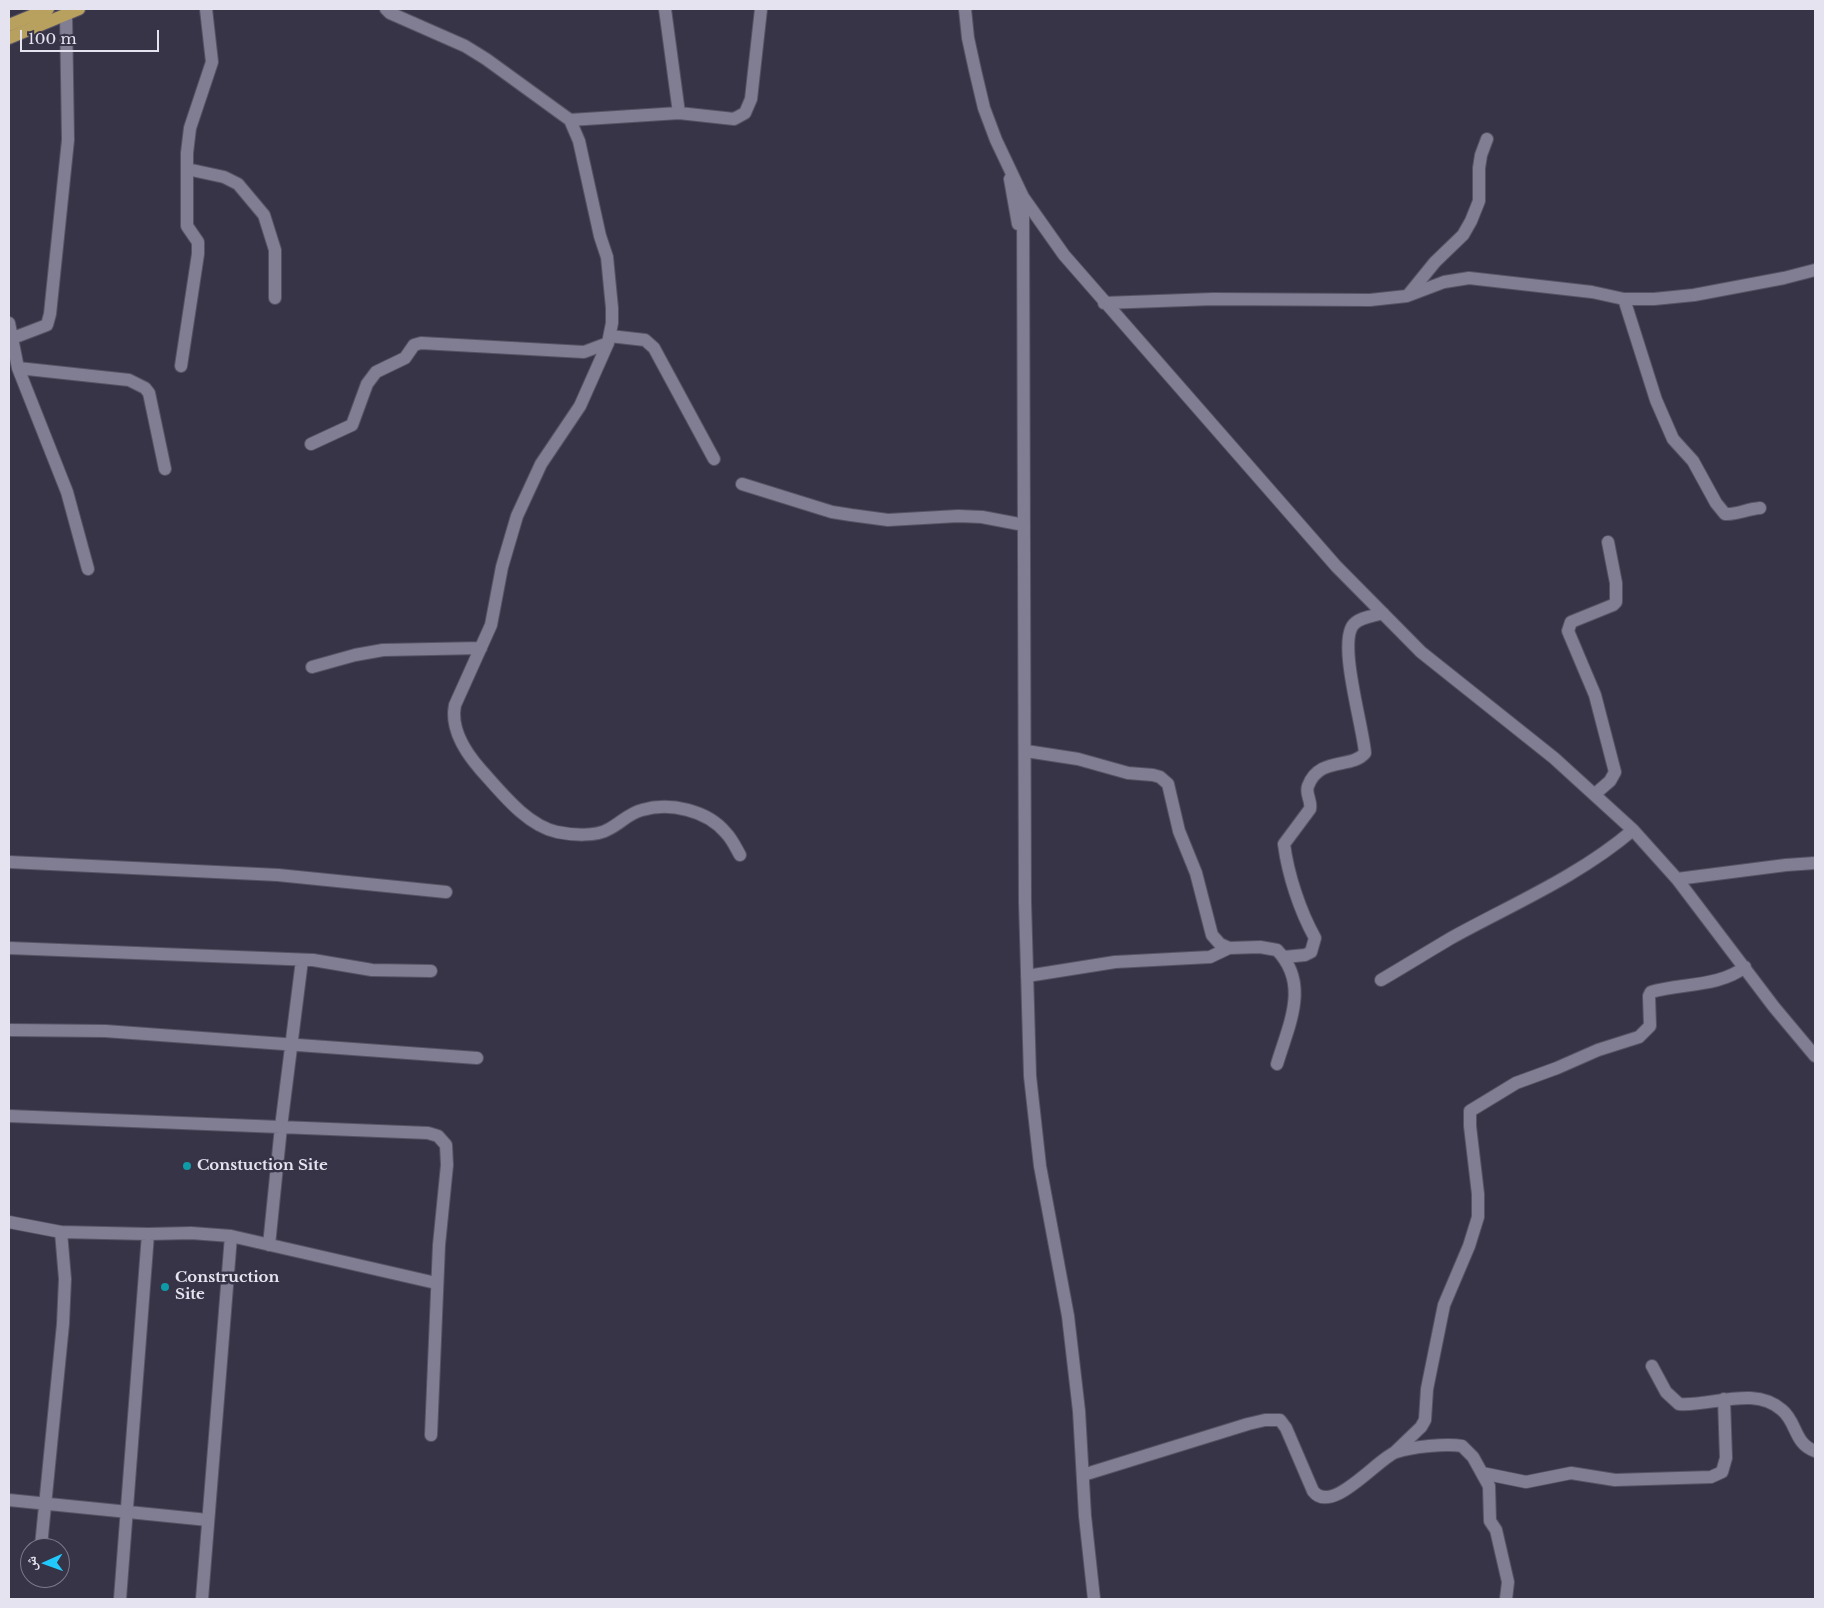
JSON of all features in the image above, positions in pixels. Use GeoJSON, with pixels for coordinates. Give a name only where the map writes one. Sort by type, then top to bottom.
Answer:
{"type":"FeatureCollection","features":[{"type":"Feature","properties":{"kind":"main road"},"geometry":{"type":"LineString","coordinates":[[9,24],[48,9]]}},
{"type":"Feature","properties":{"kind":"main road"},"geometry":{"type":"LineString","coordinates":[[9,38],[79,9]]}},
{"type":"Feature","properties":{"kind":"street"},"geometry":{"type":"LineString","coordinates":[[180,366],[198,254],[198,242],[187,226],[187,169],[190,128],[212,62],[206,9]]}},
{"type":"Feature","properties":{"kind":"street"},"geometry":{"type":"LineString","coordinates":[[386,9],[390,13],[465,46],[486,58],[570,120],[579,140],[600,236],[607,257],[612,308],[609,340],[580,406],[541,464],[518,516],[502,567],[491,625],[455,705],[453,714],[455,728],[476,764],[496,787],[535,822],[556,832],[579,834],[608,830],[641,810],[668,806],[683,809],[714,821],[727,833],[740,855]]}},
{"type":"Feature","properties":{"kind":"street"},"geometry":{"type":"LineString","coordinates":[[665,9],[678,113]]}},
{"type":"Feature","properties":{"kind":"street"},"geometry":{"type":"LineString","coordinates":[[570,120],[678,113],[727,120],[740,117],[745,113],[750,99],[761,9]]}},
{"type":"Feature","properties":{"kind":"street"},"geometry":{"type":"LineString","coordinates":[[965,9],[968,38],[984,108],[1008,167],[1023,197],[1064,255],[1336,566],[1421,652],[1595,794],[1633,830],[1677,879],[1774,1007],[1815,1056]]}},
{"type":"Feature","properties":{"kind":"street"},"geometry":{"type":"LineString","coordinates":[[13,338],[47,325],[50,314],[68,140],[66,14]]}},
{"type":"Feature","properties":{"kind":"street"},"geometry":{"type":"LineString","coordinates":[[1407,296],[1435,262],[1463,235],[1471,221],[1479,201],[1478,168],[1480,155],[1487,139]]}},
{"type":"Feature","properties":{"kind":"street"},"geometry":{"type":"LineString","coordinates":[[1008,167],[1012,196],[1022,236]]}},
{"type":"Feature","properties":{"kind":"street"},"geometry":{"type":"LineString","coordinates":[[187,169],[224,177],[238,184],[264,216],[275,250],[275,298]]}},
{"type":"Feature","properties":{"kind":"street"},"geometry":{"type":"LineString","coordinates":[[1023,197],[1027,976],[1030,1076],[1035,1128],[1068,1316],[1079,1411],[1094,1599]]}},
{"type":"Feature","properties":{"kind":"street"},"geometry":{"type":"LineString","coordinates":[[1104,303],[1212,299],[1370,300],[1407,296],[1444,282],[1469,278],[1592,292],[1624,299],[1654,299],[1694,295],[1784,278],[1815,270]]}},
{"type":"Feature","properties":{"kind":"street"},"geometry":{"type":"LineString","coordinates":[[1624,299],[1656,400],[1672,438],[1693,461],[1724,514],[1734,515],[1744,510],[1760,508]]}},
{"type":"Feature","properties":{"kind":"street"},"geometry":{"type":"LineString","coordinates":[[9,323],[18,368],[68,492],[88,569]]}},
{"type":"Feature","properties":{"kind":"street"},"geometry":{"type":"LineString","coordinates":[[311,444],[352,425],[366,384],[376,372],[405,358],[414,345],[426,342],[584,352],[609,340],[645,340],[654,348],[714,459]]}},
{"type":"Feature","properties":{"kind":"street"},"geometry":{"type":"LineString","coordinates":[[18,368],[129,380],[145,388],[149,394],[165,468]]}},
{"type":"Feature","properties":{"kind":"street"},"geometry":{"type":"LineString","coordinates":[[742,484],[832,512],[851,515],[888,520],[906,517],[974,516],[1024,526]]}},
{"type":"Feature","properties":{"kind":"street"},"geometry":{"type":"LineString","coordinates":[[1595,794],[1610,782],[1615,772],[1595,695],[1568,631],[1570,622],[1577,617],[1613,605],[1616,602],[1616,583],[1608,542]]}},
{"type":"Feature","properties":{"kind":"street"},"geometry":{"type":"LineString","coordinates":[[1284,957],[1305,956],[1312,952],[1316,938],[1309,927],[1293,881],[1284,844],[1310,809],[1311,803],[1308,788],[1313,776],[1332,764],[1352,760],[1364,753],[1359,713],[1350,675],[1347,638],[1350,630],[1358,621],[1383,613]]}},
{"type":"Feature","properties":{"kind":"street"},"geometry":{"type":"LineString","coordinates":[[312,667],[355,654],[383,650],[481,648]]}},
{"type":"Feature","properties":{"kind":"street"},"geometry":{"type":"LineString","coordinates":[[1026,751],[1078,759],[1128,773],[1153,775],[1160,777],[1168,784],[1179,831],[1196,872],[1212,935],[1220,944],[1230,948],[1268,948],[1277,950],[1284,957],[1294,975],[1296,987],[1295,1001],[1278,1064]]}},
{"type":"Feature","properties":{"kind":"street"},"geometry":{"type":"LineString","coordinates":[[1381,980],[1452,938],[1578,870],[1612,848],[1633,830]]}},
{"type":"Feature","properties":{"kind":"street"},"geometry":{"type":"LineString","coordinates":[[9,862],[278,876],[446,892]]}},
{"type":"Feature","properties":{"kind":"street"},"geometry":{"type":"LineString","coordinates":[[1677,879],[1815,863]]}},
{"type":"Feature","properties":{"kind":"street"},"geometry":{"type":"LineString","coordinates":[[9,948],[302,960],[372,970],[431,971]]}},
{"type":"Feature","properties":{"kind":"street"},"geometry":{"type":"LineString","coordinates":[[1027,976],[1115,962],[1210,957],[1230,948]]}},
{"type":"Feature","properties":{"kind":"street"},"geometry":{"type":"LineString","coordinates":[[269,1245],[280,1128],[293,1044],[302,960]]}},
{"type":"Feature","properties":{"kind":"street"},"geometry":{"type":"LineString","coordinates":[[1083,1475],[1248,1424],[1273,1419],[1280,1420],[1286,1428],[1313,1491],[1321,1498],[1333,1496],[1352,1485],[1395,1452],[1421,1428],[1424,1420],[1427,1389],[1444,1305],[1469,1246],[1478,1217],[1478,1194],[1470,1111],[1516,1083],[1557,1068],[1592,1052],[1643,1034],[1650,1026],[1649,996],[1652,992],[1721,979],[1735,974],[1745,967]]}},
{"type":"Feature","properties":{"kind":"street"},"geometry":{"type":"LineString","coordinates":[[9,1030],[105,1031],[477,1058]]}},
{"type":"Feature","properties":{"kind":"street"},"geometry":{"type":"LineString","coordinates":[[9,1116],[428,1133],[438,1136],[446,1145],[448,1165],[436,1283],[431,1435]]}},
{"type":"Feature","properties":{"kind":"street"},"geometry":{"type":"LineString","coordinates":[[9,1222],[61,1232],[148,1234],[191,1232],[231,1236],[436,1283]]}},
{"type":"Feature","properties":{"kind":"street"},"geometry":{"type":"LineString","coordinates":[[42,1538],[63,1324],[65,1279],[61,1232]]}},
{"type":"Feature","properties":{"kind":"street"},"geometry":{"type":"LineString","coordinates":[[120,1599],[148,1234]]}},
{"type":"Feature","properties":{"kind":"street"},"geometry":{"type":"LineString","coordinates":[[202,1599],[231,1236]]}},
{"type":"Feature","properties":{"kind":"street"},"geometry":{"type":"LineString","coordinates":[[1652,1366],[1666,1392],[1679,1404],[1724,1399],[1755,1399],[1772,1404],[1784,1411],[1800,1441],[1808,1449],[1815,1451]]}},
{"type":"Feature","properties":{"kind":"street"},"geometry":{"type":"LineString","coordinates":[[1482,1473],[1526,1482],[1571,1473],[1615,1480],[1711,1478],[1722,1472],[1726,1458],[1724,1399]]}},
{"type":"Feature","properties":{"kind":"street"},"geometry":{"type":"LineString","coordinates":[[1395,1452],[1454,1445],[1462,1446],[1472,1457],[1482,1473],[1490,1492],[1490,1521],[1496,1530],[1506,1574],[1508,1591],[1506,1599]]}},
{"type":"Feature","properties":{"kind":"street"},"geometry":{"type":"LineString","coordinates":[[9,1500],[45,1502],[208,1520]]}},
{"type":"Feature","properties":{"kind":"place","name":"Constuction Site"},"geometry":{"type":"Point","coordinates":[187,1166]}},
{"type":"Feature","properties":{"kind":"place","name":"Construction Site"},"geometry":{"type":"Point","coordinates":[165,1287]}}]}
